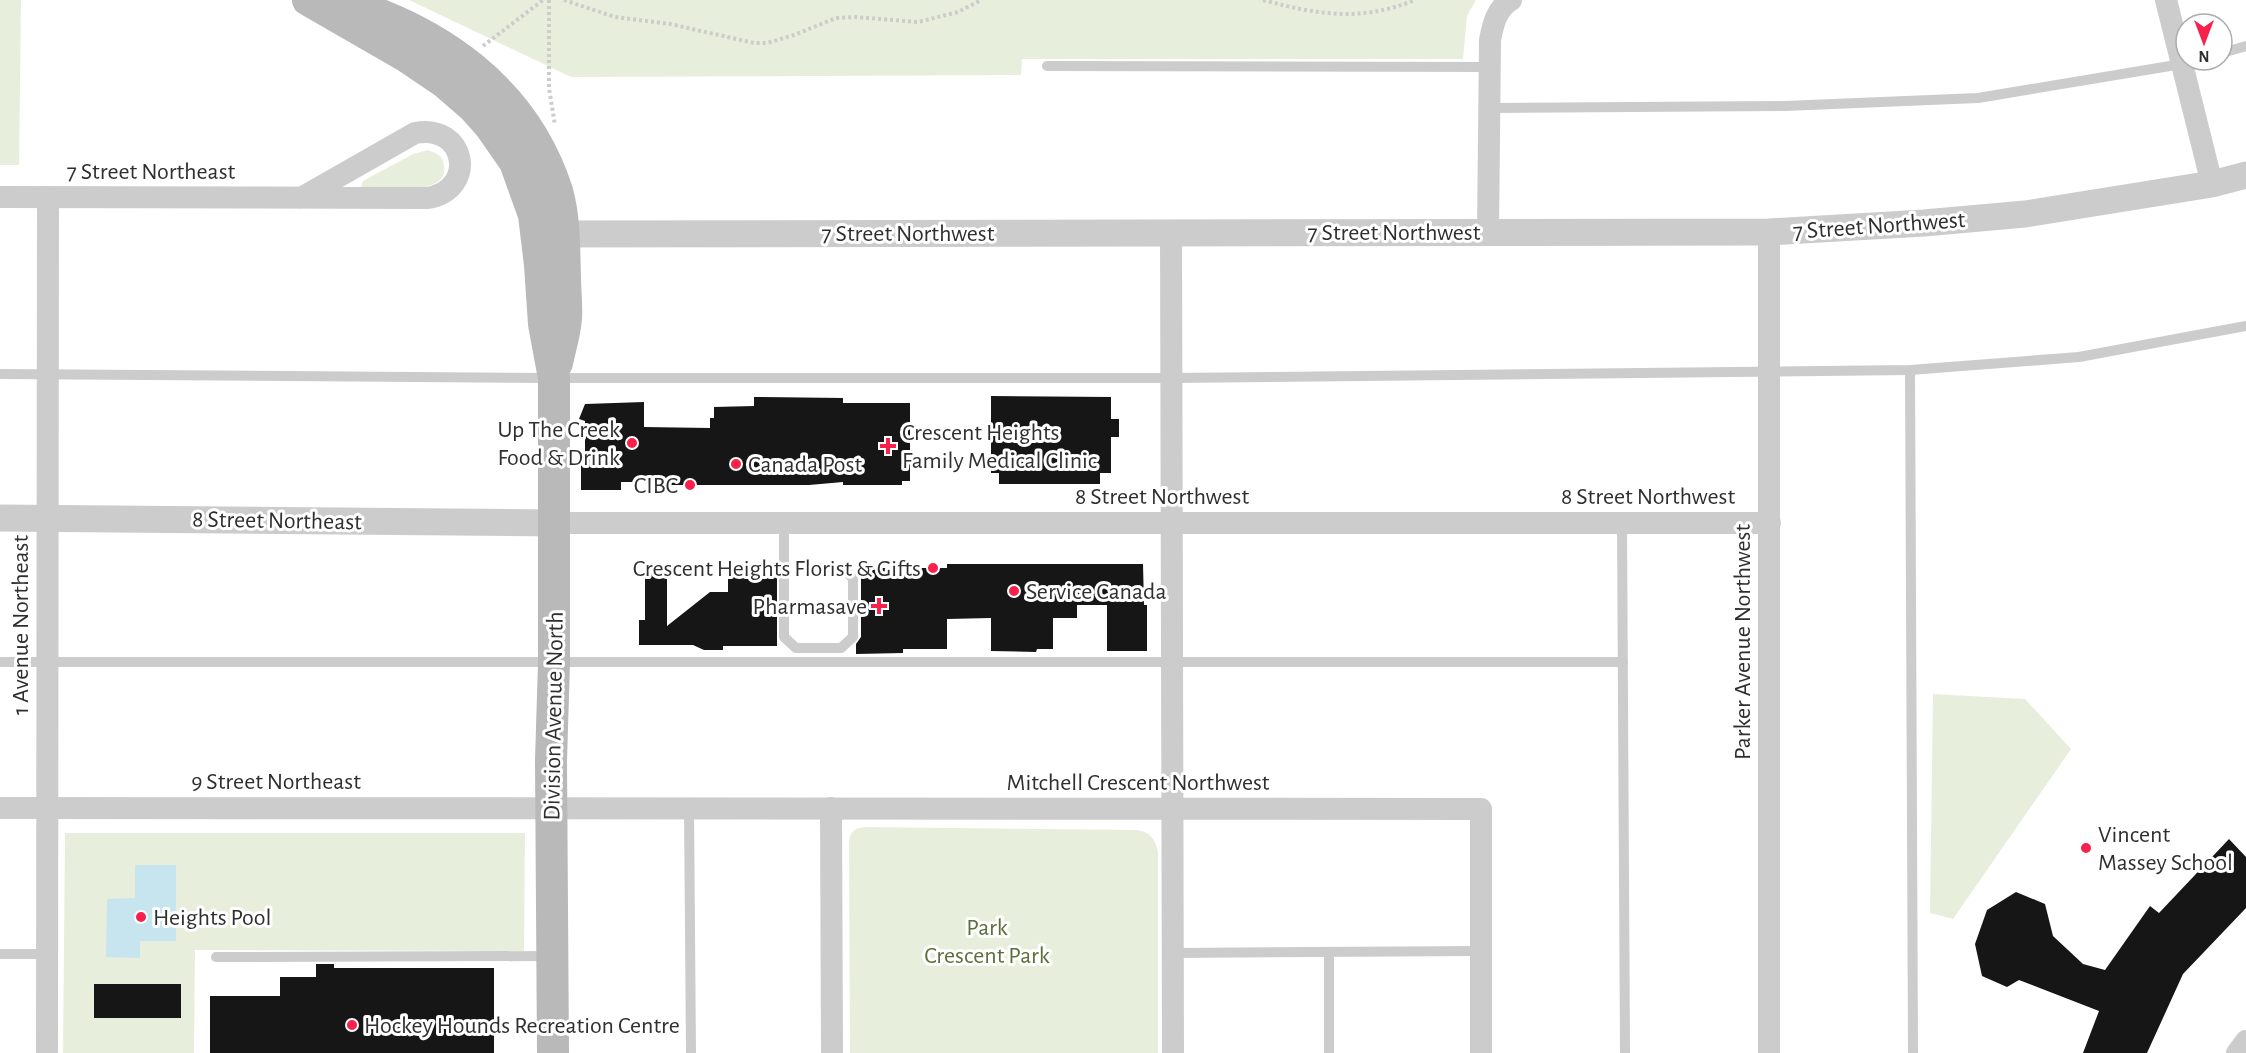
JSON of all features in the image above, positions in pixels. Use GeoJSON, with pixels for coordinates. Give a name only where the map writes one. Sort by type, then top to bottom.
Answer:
{"type":"FeatureCollection","features":[{"type":"Feature","properties":{"kind":"main road"},"geometry":{"type":"LineString","coordinates":[[308,0],[407,57],[444,82],[490,126],[515,162],[536,176]]}},
{"type":"Feature","properties":{"kind":"main road"},"geometry":{"type":"LineString","coordinates":[[337,0],[398,21],[428,37],[478,72],[519,114],[536,142],[536,176]]}},
{"type":"Feature","properties":{"kind":"main road","name":"Division Avenue North"},"geometry":{"type":"LineString","coordinates":[[536,176],[557,193],[551,234],[566,319],[554,378],[555,523],[551,808],[553,1053]]}},
{"type":"Feature","properties":{"kind":"street"},"geometry":{"type":"LineString","coordinates":[[1488,232],[1490,40],[1494,20],[1506,3],[1511,0]]}},
{"type":"Feature","properties":{"kind":"street"},"geometry":{"type":"LineString","coordinates":[[2166,0],[2174,21]]}},
{"type":"Feature","properties":{"kind":"street"},"geometry":{"type":"LineString","coordinates":[[2192,72],[2212,184]]}},
{"type":"Feature","properties":{"kind":"street","name":"7 Street Northeast"},"geometry":{"type":"LineString","coordinates":[[0,197],[301,198],[428,198],[448,191],[455,183],[459,173],[458,153],[453,143],[436,132],[415,133],[301,198]]}},
{"type":"Feature","properties":{"kind":"street","name":"7 Street Northwest"},"geometry":{"type":"LineString","coordinates":[[551,234],[1769,232],[1924,223],[2025,214],[2212,184],[2246,175]]}},
{"type":"Feature","properties":{"kind":"street","name":"1 Avenue Northeast"},"geometry":{"type":"LineString","coordinates":[[47,1053],[48,197]]}},
{"type":"Feature","properties":{"kind":"street"},"geometry":{"type":"LineString","coordinates":[[1172,232],[1173,1053]]}},
{"type":"Feature","properties":{"kind":"street","name":"Parker Avenue Northwest"},"geometry":{"type":"LineString","coordinates":[[1769,232],[1769,1053]]}},
{"type":"Feature","properties":{"kind":"street","name":"8 Street Northeast"},"geometry":{"type":"LineString","coordinates":[[0,518],[555,523]]}},
{"type":"Feature","properties":{"kind":"street","name":"8 Street Northwest"},"geometry":{"type":"LineString","coordinates":[[555,523],[1770,523]]}},
{"type":"Feature","properties":{"kind":"street","name":"9 Street Northeast"},"geometry":{"type":"LineString","coordinates":[[0,808],[551,808]]}},
{"type":"Feature","properties":{"kind":"street","name":"Mitchell Crescent Northwest"},"geometry":{"type":"LineString","coordinates":[[551,808],[1481,809],[1481,1053]]}},
{"type":"Feature","properties":{"kind":"street"},"geometry":{"type":"LineString","coordinates":[[831,808],[832,1053]]}},
{"type":"Feature","properties":{"kind":"street"},"geometry":{"type":"LineString","coordinates":[[2237,1053],[2246,1041]]}},
{"type":"Feature","properties":{"kind":"lane"},"geometry":{"type":"LineString","coordinates":[[1489,108],[1785,106],[1978,98],[2174,65]]}},
{"type":"Feature","properties":{"kind":"lane"},"geometry":{"type":"LineString","coordinates":[[1047,66],[1489,67]]}},
{"type":"Feature","properties":{"kind":"lane"},"geometry":{"type":"LineString","coordinates":[[0,374],[554,378],[1172,378],[1910,370],[2079,357],[2246,326]]}},
{"type":"Feature","properties":{"kind":"lane"},"geometry":{"type":"LineString","coordinates":[[1910,370],[1913,1053]]}},
{"type":"Feature","properties":{"kind":"lane"},"geometry":{"type":"LineString","coordinates":[[784,523],[784,637],[796,648],[841,648],[854,637],[853,579],[844,568],[818,568]]}},
{"type":"Feature","properties":{"kind":"lane"},"geometry":{"type":"LineString","coordinates":[[1622,523],[1625,1053]]}},
{"type":"Feature","properties":{"kind":"lane"},"geometry":{"type":"LineString","coordinates":[[0,662],[1623,662]]}},
{"type":"Feature","properties":{"kind":"lane"},"geometry":{"type":"LineString","coordinates":[[689,808],[691,1053]]}},
{"type":"Feature","properties":{"kind":"lane"},"geometry":{"type":"LineString","coordinates":[[1173,953],[1481,951]]}},
{"type":"Feature","properties":{"kind":"lane"},"geometry":{"type":"LineString","coordinates":[[1329,953],[1329,1053]]}},
{"type":"Feature","properties":{"kind":"lane"},"geometry":{"type":"LineString","coordinates":[[0,954],[47,954]]}},
{"type":"Feature","properties":{"kind":"lane"},"geometry":{"type":"LineString","coordinates":[[216,957],[553,956]]}},
{"type":"Feature","properties":{"kind":"path"},"geometry":{"type":"LineString","coordinates":[[477,50],[543,0]]}},
{"type":"Feature","properties":{"kind":"path"},"geometry":{"type":"LineString","coordinates":[[549,0],[549,74]]}},
{"type":"Feature","properties":{"kind":"path"},"geometry":{"type":"LineString","coordinates":[[564,0],[615,17],[670,24],[754,43],[767,43],[836,18],[855,17],[918,22],[958,12],[981,0]]}},
{"type":"Feature","properties":{"kind":"path"},"geometry":{"type":"LineString","coordinates":[[1263,0],[1325,14],[1358,15],[1390,10],[1415,0]]}},
{"type":"Feature","properties":{"kind":"green space"},"geometry":{"type":"Polygon","coordinates":[[[0,0],[21,0],[19,165],[0,165],[0,0]]]}},
{"type":"Feature","properties":{"kind":"green space"},"geometry":{"type":"Polygon","coordinates":[[[409,0],[1476,0],[1467,16],[1463,59],[1022,59],[1021,75],[571,77],[409,0]]]}},
{"type":"Feature","properties":{"kind":"green space"},"geometry":{"type":"Polygon","coordinates":[[[428,150],[439,155],[444,165],[443,175],[437,182],[427,187],[400,190],[365,189],[361,186],[363,181],[413,154],[428,150]]]}},
{"type":"Feature","properties":{"kind":"green space"},"geometry":{"type":"Polygon","coordinates":[[[1933,694],[2025,699],[2071,749],[1953,919],[1930,913],[1933,694]]]}},
{"type":"Feature","properties":{"kind":"green space","name":"Park Crescent Park"},"geometry":{"type":"Polygon","coordinates":[[[866,827],[1135,830],[1148,834],[1158,852],[1158,1053],[850,1053],[849,842],[854,831],[866,827]]]}},
{"type":"Feature","properties":{"kind":"green space"},"geometry":{"type":"Polygon","coordinates":[[[65,833],[525,833],[524,951],[195,950],[194,1053],[63,1053],[65,833]]]}},
{"type":"Feature","properties":{"kind":"water"},"geometry":{"type":"Polygon","coordinates":[[[135,865],[176,865],[176,941],[140,941],[140,958],[106,957],[107,899],[135,898],[135,865]]]}},
{"type":"Feature","properties":{"kind":"building"},"geometry":{"type":"Polygon","coordinates":[[[991,396],[1111,397],[1111,419],[1119,419],[1119,437],[1111,437],[1111,473],[1100,473],[1100,484],[999,484],[999,473],[991,473],[991,396]]]}},
{"type":"Feature","properties":{"kind":"building"},"geometry":{"type":"Polygon","coordinates":[[[754,397],[843,398],[843,403],[910,403],[910,481],[902,481],[902,485],[843,485],[843,482],[809,485],[667,485],[667,482],[621,482],[621,490],[581,490],[581,459],[585,460],[585,421],[579,419],[585,404],[644,402],[644,427],[710,428],[710,418],[714,418],[714,407],[754,406],[754,397]]]}},
{"type":"Feature","properties":{"kind":"building"},"geometry":{"type":"Polygon","coordinates":[[[645,564],[667,564],[667,626],[710,592],[728,592],[728,569],[777,569],[777,646],[723,646],[723,650],[704,650],[693,645],[639,645],[639,620],[645,620],[645,564]]]}},
{"type":"Feature","properties":{"kind":"building"},"geometry":{"type":"Polygon","coordinates":[[[947,564],[1143,564],[1144,605],[1147,605],[1147,651],[1107,651],[1107,605],[1077,605],[1077,618],[1053,618],[1053,649],[1037,649],[1036,652],[991,651],[991,618],[947,619],[947,649],[903,649],[903,653],[856,654],[856,644],[861,637],[861,579],[856,568],[947,568],[947,564]]]}},
{"type":"Feature","properties":{"kind":"building"},"geometry":{"type":"Polygon","coordinates":[[[2229,839],[2246,857],[2246,908],[2183,974],[2147,1053],[2083,1053],[2099,1011],[2019,980],[2007,987],[1982,976],[1975,944],[1987,910],[2016,892],[2045,904],[2053,936],[2083,964],[2105,970],[2150,906],[2159,913],[2229,839]]]}},
{"type":"Feature","properties":{"kind":"building","name":"Hockey Hounds Recreation Centre"},"geometry":{"type":"Polygon","coordinates":[[[316,964],[334,964],[334,968],[494,968],[494,1053],[210,1053],[210,996],[280,996],[280,977],[316,977],[316,964]]]}},
{"type":"Feature","properties":{"kind":"building"},"geometry":{"type":"Polygon","coordinates":[[[94,984],[181,984],[181,1018],[94,1018],[94,984]]]}},
{"type":"Feature","properties":{"kind":"place","name":"Up The Creek Food & Drink"},"geometry":{"type":"Point","coordinates":[632,443]}},
{"type":"Feature","properties":{"kind":"place","name":"Crescent Heights Family Medical Clinic"},"geometry":{"type":"Point","coordinates":[888,446]}},
{"type":"Feature","properties":{"kind":"place","name":"Canada Post"},"geometry":{"type":"Point","coordinates":[736,464]}},
{"type":"Feature","properties":{"kind":"place","name":"CIBC"},"geometry":{"type":"Point","coordinates":[690,485]}},
{"type":"Feature","properties":{"kind":"place","name":"Crescent Heights Florist & Gifts"},"geometry":{"type":"Point","coordinates":[933,568]}},
{"type":"Feature","properties":{"kind":"place","name":"Service Canada"},"geometry":{"type":"Point","coordinates":[1014,591]}},
{"type":"Feature","properties":{"kind":"place","name":"Pharmasave"},"geometry":{"type":"Point","coordinates":[879,606]}},
{"type":"Feature","properties":{"kind":"place","name":"Vincent Massey School"},"geometry":{"type":"Point","coordinates":[2086,848]}},
{"type":"Feature","properties":{"kind":"place","name":"Heights Pool"},"geometry":{"type":"Point","coordinates":[141,917]}},
{"type":"Feature","properties":{"kind":"place","name":"Hockey Hounds Recreation Centre"},"geometry":{"type":"Point","coordinates":[352,1025]}}]}
